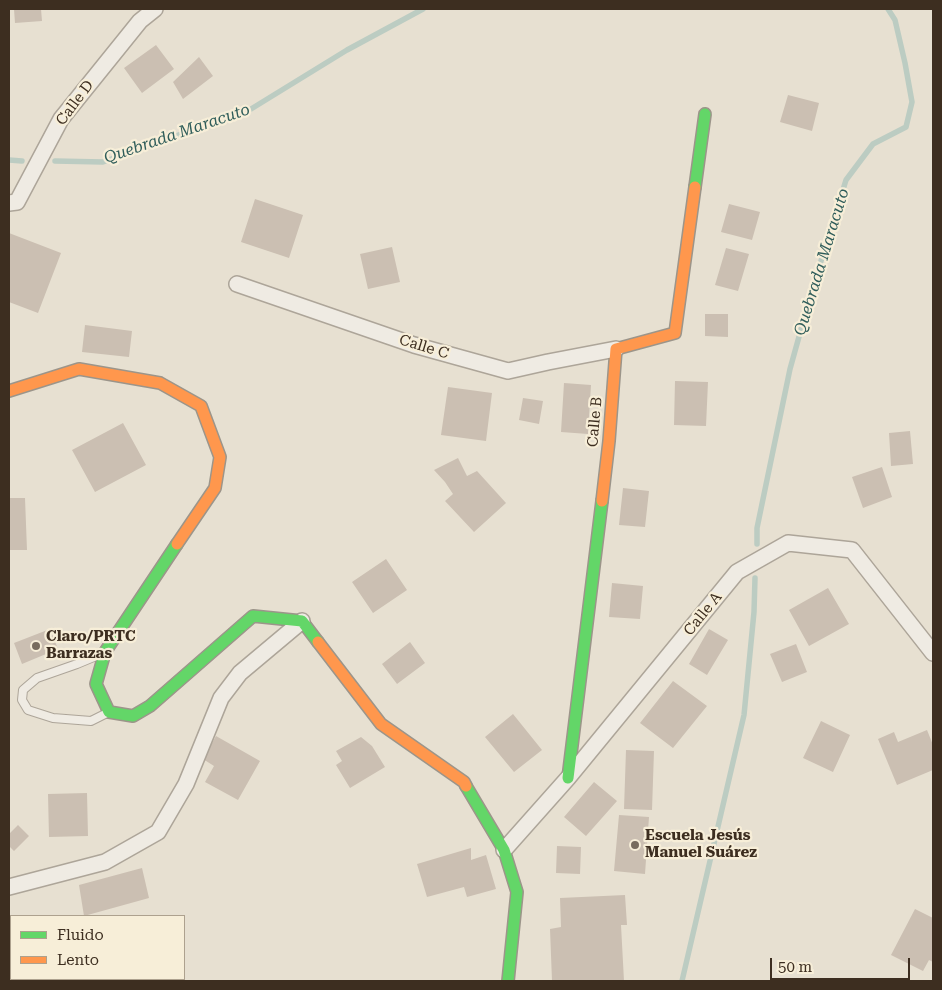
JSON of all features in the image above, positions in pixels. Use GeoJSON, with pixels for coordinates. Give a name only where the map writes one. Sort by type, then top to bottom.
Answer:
{"type":"FeatureCollection","features":[{"type":"Feature","properties":{"kind":"street","name":"Calle D"},"geometry":{"type":"LineString","coordinates":[[9,203],[17,202],[61,119],[140,21],[155,9]]}},
{"type":"Feature","properties":{"kind":"street"},"geometry":{"type":"LineString","coordinates":[[616,349],[675,334],[706,114]]}},
{"type":"Feature","properties":{"kind":"street","name":"Calle C"},"geometry":{"type":"LineString","coordinates":[[237,284],[414,345],[508,371],[616,349]]}},
{"type":"Feature","properties":{"kind":"street","name":"Calle B"},"geometry":{"type":"LineString","coordinates":[[568,778],[610,441],[616,349]]}},
{"type":"Feature","properties":{"kind":"street"},"geometry":{"type":"LineString","coordinates":[[9,391],[79,369],[160,383],[201,406],[220,457],[215,488],[105,652],[96,684],[109,712],[133,716],[150,706],[254,616],[302,621],[381,724],[464,782],[504,850],[517,892],[508,981]]}},
{"type":"Feature","properties":{"kind":"street","name":"Calle A"},"geometry":{"type":"LineString","coordinates":[[504,850],[568,778],[737,572],[788,543],[852,550],[933,653]]}},
{"type":"Feature","properties":{"kind":"street"},"geometry":{"type":"LineString","coordinates":[[9,887],[105,862],[158,832],[186,784],[221,698],[240,673],[302,621]]}},
{"type":"Feature","properties":{"kind":"lane"},"geometry":{"type":"LineString","coordinates":[[105,652],[37,678],[23,690],[22,700],[28,710],[54,718],[91,721],[109,712]]}},
{"type":"Feature","properties":{"kind":"building"},"geometry":{"type":"Polygon","coordinates":[[[14,9],[41,9],[42,21],[15,23],[14,9]]]}},
{"type":"Feature","properties":{"kind":"building"},"geometry":{"type":"Polygon","coordinates":[[[156,45],[174,69],[142,93],[124,68],[156,45]]]}},
{"type":"Feature","properties":{"kind":"building"},"geometry":{"type":"Polygon","coordinates":[[[199,57],[213,76],[183,99],[173,82],[199,57]]]}},
{"type":"Feature","properties":{"kind":"building"},"geometry":{"type":"Polygon","coordinates":[[[788,95],[819,103],[812,131],[780,122],[788,95]]]}},
{"type":"Feature","properties":{"kind":"building"},"geometry":{"type":"Polygon","coordinates":[[[255,199],[303,215],[289,258],[241,242],[255,199]]]}},
{"type":"Feature","properties":{"kind":"building"},"geometry":{"type":"Polygon","coordinates":[[[729,204],[760,212],[752,240],[721,232],[729,204]]]}},
{"type":"Feature","properties":{"kind":"building"},"geometry":{"type":"Polygon","coordinates":[[[9,233],[61,253],[38,313],[9,302],[9,233]]]}},
{"type":"Feature","properties":{"kind":"building"},"geometry":{"type":"Polygon","coordinates":[[[392,247],[400,282],[368,289],[360,254],[392,247]]]}},
{"type":"Feature","properties":{"kind":"building"},"geometry":{"type":"Polygon","coordinates":[[[726,248],[749,254],[738,291],[715,285],[726,248]]]}},
{"type":"Feature","properties":{"kind":"building"},"geometry":{"type":"Polygon","coordinates":[[[705,314],[728,314],[728,337],[705,336],[705,314]]]}},
{"type":"Feature","properties":{"kind":"building"},"geometry":{"type":"Polygon","coordinates":[[[85,325],[132,331],[129,357],[82,352],[85,325]]]}},
{"type":"Feature","properties":{"kind":"building"},"geometry":{"type":"Polygon","coordinates":[[[675,381],[708,382],[706,426],[674,425],[675,381]]]}},
{"type":"Feature","properties":{"kind":"building"},"geometry":{"type":"Polygon","coordinates":[[[564,383],[591,385],[588,434],[561,432],[564,383]]]}},
{"type":"Feature","properties":{"kind":"building"},"geometry":{"type":"Polygon","coordinates":[[[448,387],[492,393],[486,441],[441,435],[448,387]]]}},
{"type":"Feature","properties":{"kind":"building"},"geometry":{"type":"Polygon","coordinates":[[[523,398],[543,401],[539,424],[519,420],[523,398]]]}},
{"type":"Feature","properties":{"kind":"building"},"geometry":{"type":"Polygon","coordinates":[[[123,423],[146,465],[95,492],[72,450],[123,423]]]}},
{"type":"Feature","properties":{"kind":"building"},"geometry":{"type":"Polygon","coordinates":[[[910,431],[913,464],[891,466],[889,433],[910,431]]]}},
{"type":"Feature","properties":{"kind":"building"},"geometry":{"type":"Polygon","coordinates":[[[458,458],[467,476],[477,471],[506,503],[474,532],[445,501],[453,494],[434,470],[458,458]]]}},
{"type":"Feature","properties":{"kind":"building"},"geometry":{"type":"Polygon","coordinates":[[[882,467],[892,497],[863,508],[852,477],[882,467]]]}},
{"type":"Feature","properties":{"kind":"building"},"geometry":{"type":"Polygon","coordinates":[[[623,488],[649,491],[645,527],[619,525],[623,488]]]}},
{"type":"Feature","properties":{"kind":"building"},"geometry":{"type":"Polygon","coordinates":[[[9,498],[25,498],[27,550],[9,550],[9,498]]]}},
{"type":"Feature","properties":{"kind":"building"},"geometry":{"type":"Polygon","coordinates":[[[386,559],[407,590],[373,613],[352,582],[386,559]]]}},
{"type":"Feature","properties":{"kind":"building"},"geometry":{"type":"Polygon","coordinates":[[[612,583],[643,586],[640,619],[609,617],[612,583]]]}},
{"type":"Feature","properties":{"kind":"building"},"geometry":{"type":"Polygon","coordinates":[[[828,588],[849,624],[809,646],[789,610],[828,588]]]}},
{"type":"Feature","properties":{"kind":"building","name":"Claro/PRTC Barrazas"},"geometry":{"type":"Polygon","coordinates":[[[50,629],[58,649],[22,664],[14,643],[50,629]]]}},
{"type":"Feature","properties":{"kind":"building"},"geometry":{"type":"Polygon","coordinates":[[[709,629],[728,640],[707,675],[689,664],[709,629]]]}},
{"type":"Feature","properties":{"kind":"building"},"geometry":{"type":"Polygon","coordinates":[[[410,642],[425,663],[397,684],[382,664],[410,642]]]}},
{"type":"Feature","properties":{"kind":"building"},"geometry":{"type":"Polygon","coordinates":[[[796,644],[807,672],[782,682],[770,654],[796,644]]]}},
{"type":"Feature","properties":{"kind":"building"},"geometry":{"type":"Polygon","coordinates":[[[673,681],[707,706],[673,748],[640,723],[673,681]]]}},
{"type":"Feature","properties":{"kind":"building"},"geometry":{"type":"Polygon","coordinates":[[[513,714],[542,750],[514,772],[485,737],[513,714]]]}},
{"type":"Feature","properties":{"kind":"building"},"geometry":{"type":"Polygon","coordinates":[[[821,721],[850,735],[833,772],[803,758],[821,721]]]}},
{"type":"Feature","properties":{"kind":"building"},"geometry":{"type":"Polygon","coordinates":[[[927,730],[933,745],[933,770],[897,785],[878,739],[894,732],[898,742],[927,730]]]}},
{"type":"Feature","properties":{"kind":"building"},"geometry":{"type":"Polygon","coordinates":[[[216,736],[260,761],[238,800],[205,782],[214,766],[203,759],[216,736]]]}},
{"type":"Feature","properties":{"kind":"building"},"geometry":{"type":"Polygon","coordinates":[[[361,737],[372,746],[385,767],[350,788],[336,765],[342,761],[336,751],[361,737]]]}},
{"type":"Feature","properties":{"kind":"building"},"geometry":{"type":"Polygon","coordinates":[[[626,750],[654,751],[652,810],[624,809],[626,750]]]}},
{"type":"Feature","properties":{"kind":"building"},"geometry":{"type":"Polygon","coordinates":[[[594,782],[617,801],[586,836],[564,817],[594,782]]]}},
{"type":"Feature","properties":{"kind":"building"},"geometry":{"type":"Polygon","coordinates":[[[87,793],[88,836],[49,837],[48,794],[87,793]]]}},
{"type":"Feature","properties":{"kind":"building"},"geometry":{"type":"Polygon","coordinates":[[[619,815],[649,817],[645,874],[614,871],[619,815]]]}},
{"type":"Feature","properties":{"kind":"building"},"geometry":{"type":"Polygon","coordinates":[[[18,825],[29,836],[14,851],[9,846],[9,834],[18,825]]]}},
{"type":"Feature","properties":{"kind":"building"},"geometry":{"type":"Polygon","coordinates":[[[557,846],[581,847],[580,874],[556,873],[557,846]]]}},
{"type":"Feature","properties":{"kind":"building"},"geometry":{"type":"Polygon","coordinates":[[[471,848],[471,860],[486,855],[496,889],[467,897],[464,887],[427,897],[417,864],[471,848]]]}},
{"type":"Feature","properties":{"kind":"building"},"geometry":{"type":"Polygon","coordinates":[[[142,868],[149,898],[84,915],[79,885],[142,868]]]}},
{"type":"Feature","properties":{"kind":"building"},"geometry":{"type":"Polygon","coordinates":[[[625,895],[627,925],[621,925],[624,981],[552,981],[550,929],[561,927],[560,898],[625,895]]]}},
{"type":"Feature","properties":{"kind":"building"},"geometry":{"type":"Polygon","coordinates":[[[915,909],[933,918],[933,962],[929,960],[923,971],[891,955],[915,909]]]}},
{"type":"Feature","properties":{"kind":"waterway","name":"Quebrada Maracuto"},"geometry":{"type":"LineString","coordinates":[[55,161],[103,162],[251,109],[347,50],[423,9]]}},
{"type":"Feature","properties":{"kind":"waterway","name":"Quebrada Maracuto"},"geometry":{"type":"LineString","coordinates":[[757,544],[757,528],[790,369],[846,180],[873,144],[906,127],[912,102],[895,20],[888,9]]}},
{"type":"Feature","properties":{"kind":"waterway","name":"Quebrada Maracuto"},"geometry":{"type":"LineString","coordinates":[[9,160],[22,161]]}},
{"type":"Feature","properties":{"kind":"waterway","name":"Quebrada Maracuto"},"geometry":{"type":"LineString","coordinates":[[682,981],[744,715],[754,612],[755,578]]}},
{"type":"Feature","properties":{"kind":"traffic: fast"},"geometry":{"type":"LineString","coordinates":[[695,187],[705,114]]}},
{"type":"Feature","properties":{"kind":"traffic: fast"},"geometry":{"type":"LineString","coordinates":[[568,778],[602,501]]}},
{"type":"Feature","properties":{"kind":"traffic: fast"},"geometry":{"type":"LineString","coordinates":[[177,544],[105,652],[96,684],[109,712],[133,716],[150,706],[253,616],[302,621],[318,642]]}},
{"type":"Feature","properties":{"kind":"traffic: fast"},"geometry":{"type":"LineString","coordinates":[[466,786],[504,850],[517,892],[508,981]]}},
{"type":"Feature","properties":{"kind":"traffic: slow"},"geometry":{"type":"LineString","coordinates":[[602,501],[616,349],[675,333],[695,187]]}},
{"type":"Feature","properties":{"kind":"traffic: slow"},"geometry":{"type":"LineString","coordinates":[[9,391],[79,369],[160,383],[201,406],[220,457],[215,488],[177,544]]}},
{"type":"Feature","properties":{"kind":"traffic: slow"},"geometry":{"type":"LineString","coordinates":[[318,642],[381,724],[464,782],[466,786]]}},
{"type":"Feature","properties":{"kind":"place","name":"Claro/PRTC Barrazas"},"geometry":{"type":"Point","coordinates":[36,646]}},
{"type":"Feature","properties":{"kind":"place","name":"Escuela Jesús Manuel Suárez"},"geometry":{"type":"Point","coordinates":[635,845]}}]}
